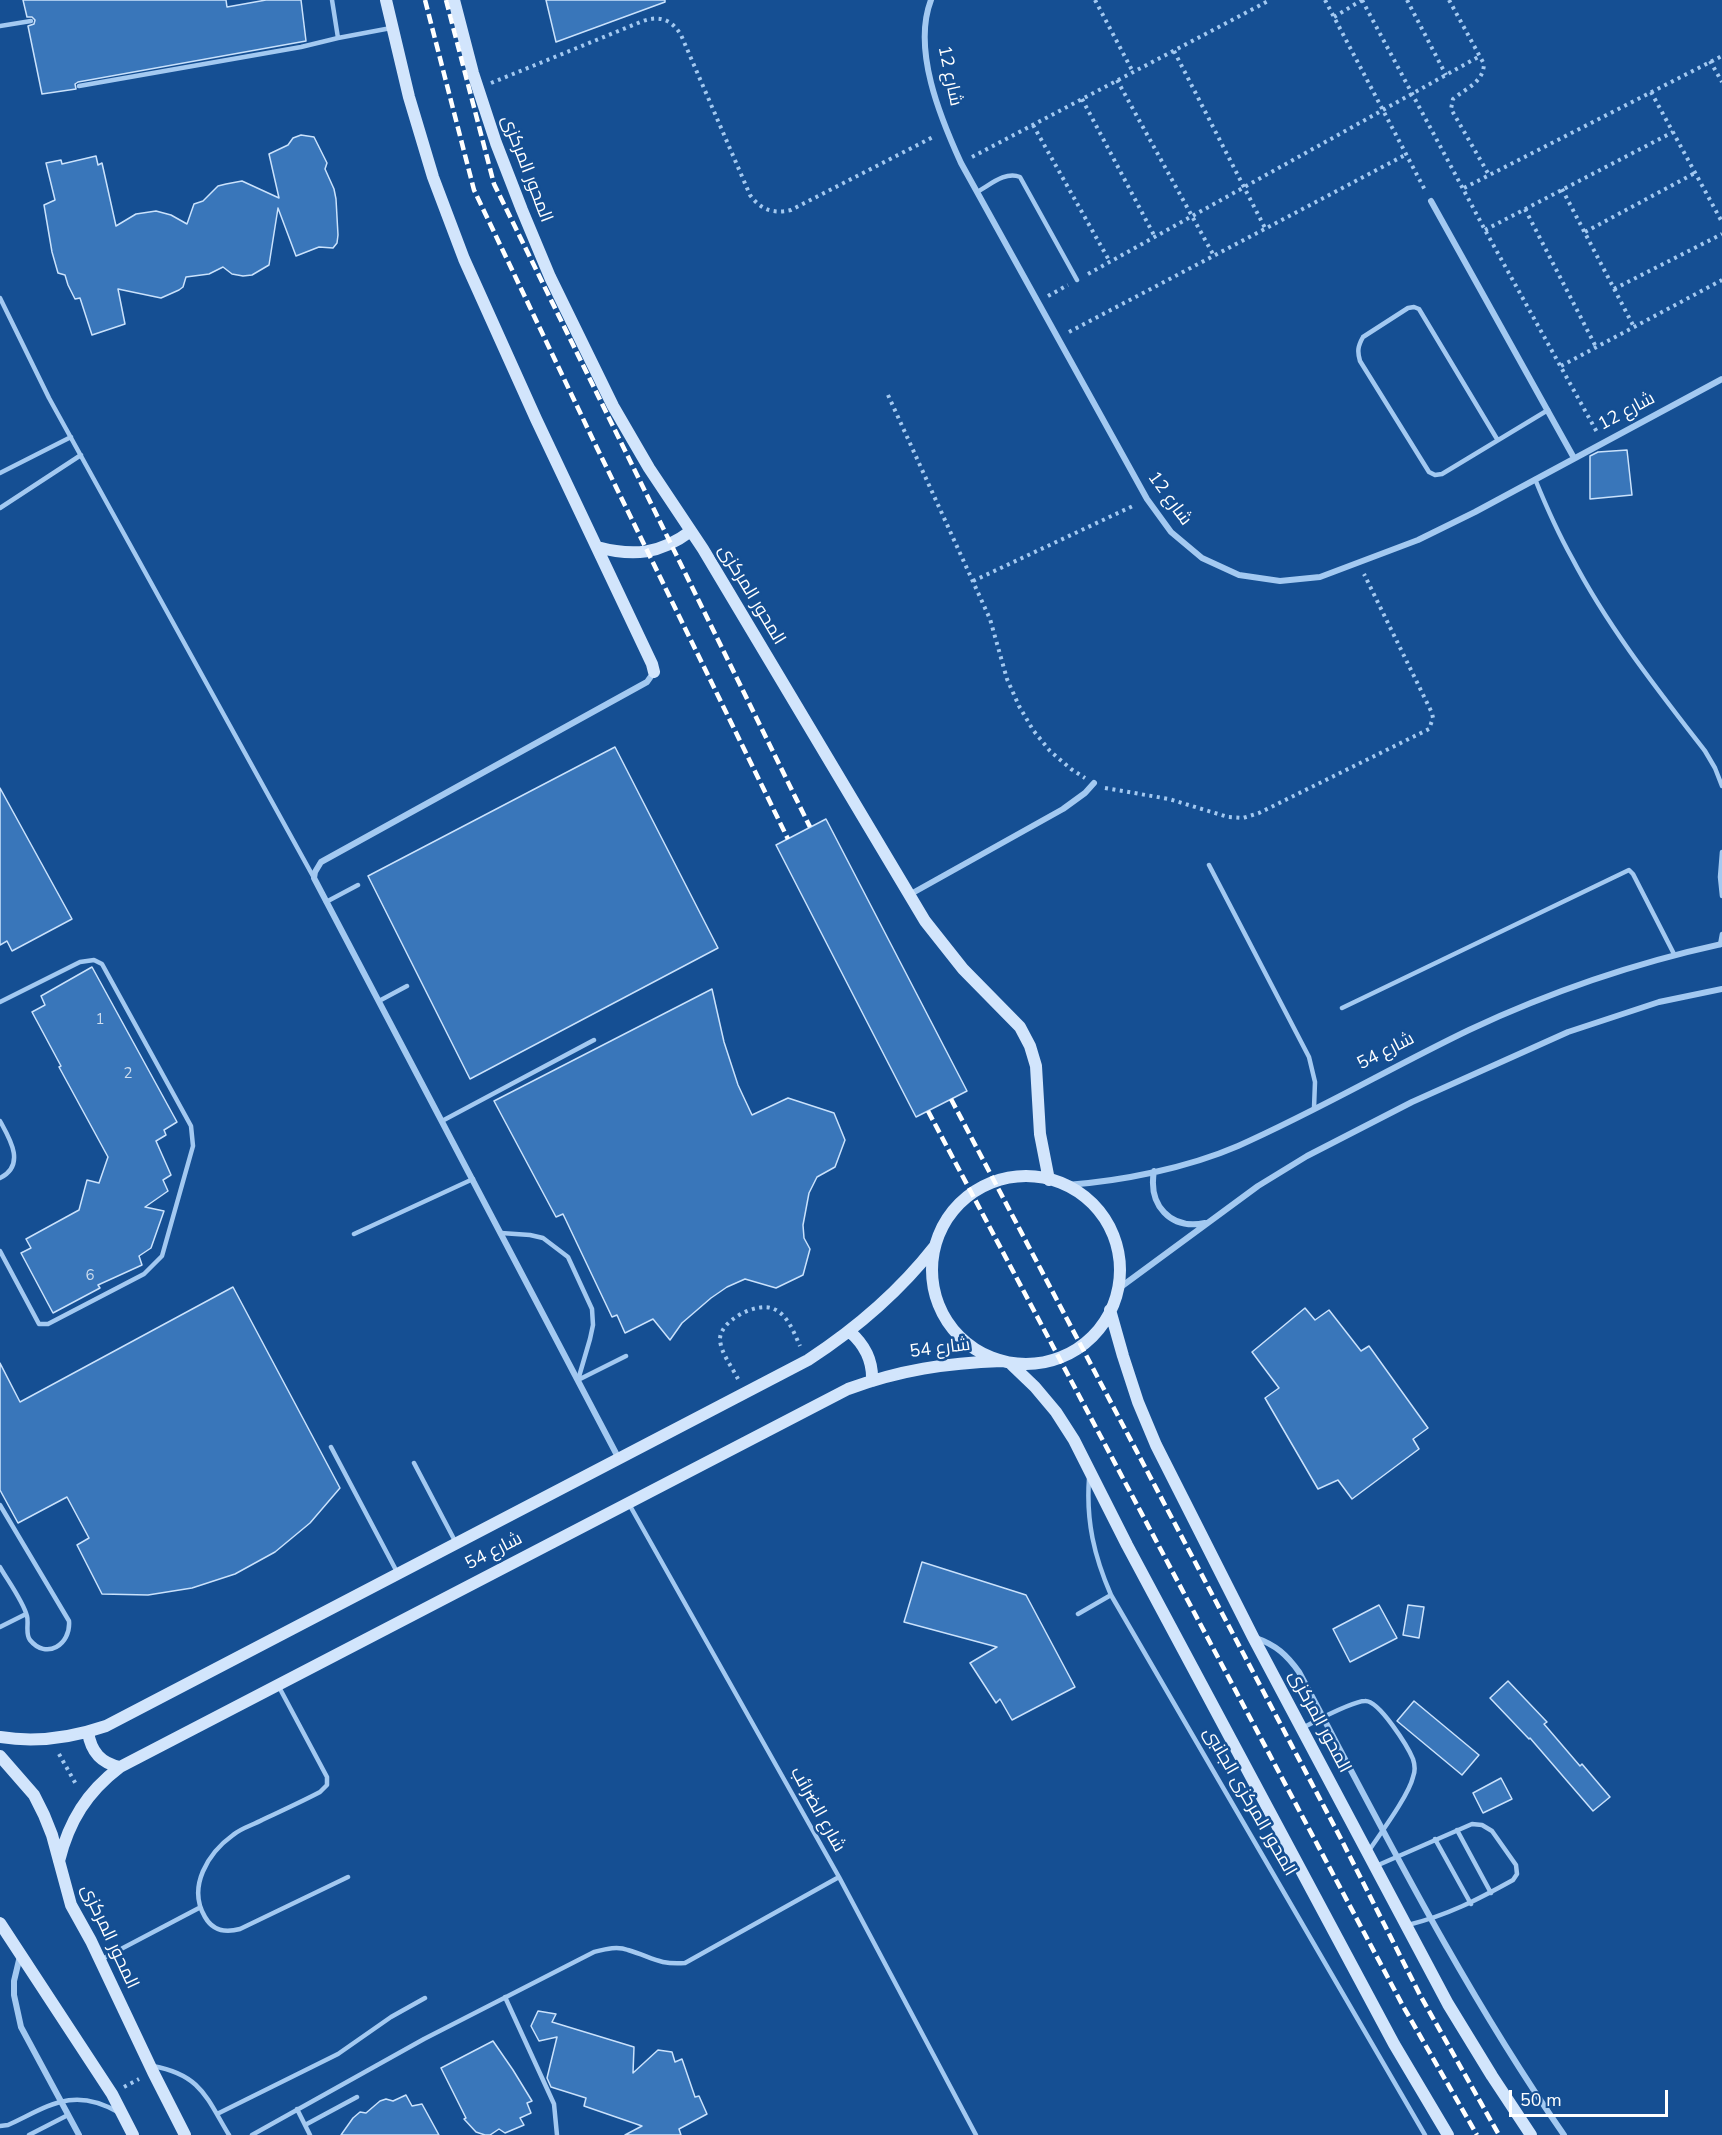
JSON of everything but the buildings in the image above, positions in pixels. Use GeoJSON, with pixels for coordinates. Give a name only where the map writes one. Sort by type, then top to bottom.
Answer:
{"type":"FeatureCollection","features":[{"type":"Feature","properties":{"kind":"main road"},"geometry":{"type":"LineString","coordinates":[[386,0],[409,97],[433,177],[464,259],[654,672]]}},
{"type":"Feature","properties":{"kind":"main road","name":"المحور المركزى"},"geometry":{"type":"LineString","coordinates":[[454,0],[478,88],[522,210],[580,342],[633,442],[692,531],[909,896],[963,969],[1013,1019],[1030,1046],[1036,1066],[1040,1134],[1049,1180]]}},
{"type":"Feature","properties":{"kind":"main road"},"geometry":{"type":"LineString","coordinates":[[597,546],[630,553],[646,552],[678,541],[692,531]]}},
{"type":"Feature","properties":{"kind":"main road"},"geometry":{"type":"LineString","coordinates":[[1015,1177],[1037,1177],[1067,1185],[1099,1211],[1110,1228],[1117,1248],[1120,1269],[1118,1289],[1110,1310],[1100,1327],[1087,1342],[1070,1353],[1042,1363],[1007,1362],[982,1354],[965,1342],[946,1319],[934,1288],[932,1267],[935,1246],[944,1224],[957,1206],[974,1192],[993,1182],[1015,1177]]}},
{"type":"Feature","properties":{"kind":"main road","name":"شارع 54"},"geometry":{"type":"LineString","coordinates":[[0,1737],[25,1740],[53,1739],[88,1732],[123,1718],[620,1459],[808,1360],[850,1332],[894,1293],[935,1246]]}},
{"type":"Feature","properties":{"kind":"main road","name":"المحور المركزى"},"geometry":{"type":"LineString","coordinates":[[1110,1310],[1138,1402],[1156,1445],[1253,1637],[1449,2004],[1492,2076],[1532,2135]]}},
{"type":"Feature","properties":{"kind":"main road"},"geometry":{"type":"LineString","coordinates":[[850,1332],[868,1354],[872,1380]]}},
{"type":"Feature","properties":{"kind":"main road"},"geometry":{"type":"LineString","coordinates":[[1007,1362],[1035,1387],[1056,1413],[1089,1470],[1389,2034],[1448,2135]]}},
{"type":"Feature","properties":{"kind":"main road","name":"شارع 54"},"geometry":{"type":"LineString","coordinates":[[59,1861],[72,1822],[87,1799],[106,1778],[120,1767],[824,1400],[872,1380],[927,1367],[957,1363],[1007,1362]]}},
{"type":"Feature","properties":{"kind":"main road"},"geometry":{"type":"LineString","coordinates":[[88,1732],[97,1755],[104,1761],[120,1767]]}},
{"type":"Feature","properties":{"kind":"main road","name":"المحور المركزى"},"geometry":{"type":"LineString","coordinates":[[0,1756],[34,1795],[52,1835],[71,1905],[185,2135]]}},
{"type":"Feature","properties":{"kind":"main road"},"geometry":{"type":"LineString","coordinates":[[0,1923],[112,2094],[133,2135]]}},
{"type":"Feature","properties":{"kind":"street","name":"شارع 12"},"geometry":{"type":"LineString","coordinates":[[931,0],[926,11],[926,53],[934,93],[946,130],[961,163],[1147,499],[1171,532],[1202,558],[1239,575],[1280,581],[1320,577],[1418,540],[1475,512],[1722,379]]}},
{"type":"Feature","properties":{"kind":"street"},"geometry":{"type":"LineString","coordinates":[[1431,201],[1574,458]]}},
{"type":"Feature","properties":{"kind":"street"},"geometry":{"type":"LineString","coordinates":[[620,1459],[314,878],[321,862],[647,682],[654,672]]}},
{"type":"Feature","properties":{"kind":"street"},"geometry":{"type":"LineString","coordinates":[[909,896],[1063,809],[1094,783]]}},
{"type":"Feature","properties":{"kind":"street","name":"شارع 54"},"geometry":{"type":"LineString","coordinates":[[1067,1185],[1097,1183],[1182,1165],[1237,1147],[1511,1011],[1599,978],[1674,954],[1721,945]]}},
{"type":"Feature","properties":{"kind":"street"},"geometry":{"type":"LineString","coordinates":[[1118,1289],[1258,1186],[1307,1156],[1412,1102],[1524,1051],[1613,1016],[1659,1002],[1722,989]]}},
{"type":"Feature","properties":{"kind":"street"},"geometry":{"type":"LineString","coordinates":[[1154,1171],[1152,1182],[1154,1194],[1165,1213],[1184,1224],[1196,1225],[1207,1222]]}},
{"type":"Feature","properties":{"kind":"street"},"geometry":{"type":"LineString","coordinates":[[1253,1637],[1280,1649],[1290,1660],[1431,1919],[1501,2042],[1564,2135]]}},
{"type":"Feature","properties":{"kind":"street"},"geometry":{"type":"LineString","coordinates":[[21,1953],[14,1981],[16,2012],[21,2027],[79,2135]]}},
{"type":"Feature","properties":{"kind":"lane"},"geometry":{"type":"LineString","coordinates":[[332,0],[338,38]]}},
{"type":"Feature","properties":{"kind":"lane"},"geometry":{"type":"LineString","coordinates":[[0,26],[31,21]]}},
{"type":"Feature","properties":{"kind":"lane"},"geometry":{"type":"LineString","coordinates":[[80,86],[301,47],[391,28]]}},
{"type":"Feature","properties":{"kind":"lane"},"geometry":{"type":"LineString","coordinates":[[977,192],[1007,175],[1020,177],[1077,280]]}},
{"type":"Feature","properties":{"kind":"lane"},"geometry":{"type":"LineString","coordinates":[[0,298],[71,437],[314,878]]}},
{"type":"Feature","properties":{"kind":"lane"},"geometry":{"type":"LineString","coordinates":[[1497,439],[1419,309],[1408,308],[1363,338],[1359,344],[1360,361],[1429,472],[1435,475],[1442,474],[1548,410]]}},
{"type":"Feature","properties":{"kind":"lane"},"geometry":{"type":"LineString","coordinates":[[0,473],[71,437]]}},
{"type":"Feature","properties":{"kind":"lane"},"geometry":{"type":"LineString","coordinates":[[0,508],[81,455]]}},
{"type":"Feature","properties":{"kind":"lane"},"geometry":{"type":"LineString","coordinates":[[1535,479],[1572,560],[1595,598],[1630,651],[1705,751],[1722,786]]}},
{"type":"Feature","properties":{"kind":"lane"},"geometry":{"type":"LineString","coordinates":[[1722,852],[1720,878],[1722,896]]}},
{"type":"Feature","properties":{"kind":"lane"},"geometry":{"type":"LineString","coordinates":[[1209,865],[1306,1051],[1315,1082],[1314,1108]]}},
{"type":"Feature","properties":{"kind":"lane"},"geometry":{"type":"LineString","coordinates":[[1342,1008],[1629,870],[1674,954]]}},
{"type":"Feature","properties":{"kind":"lane"},"geometry":{"type":"LineString","coordinates":[[326,902],[358,885]]}},
{"type":"Feature","properties":{"kind":"lane"},"geometry":{"type":"LineString","coordinates":[[1721,945],[1722,934]]}},
{"type":"Feature","properties":{"kind":"lane"},"geometry":{"type":"LineString","coordinates":[[0,1002],[80,962],[94,960],[102,964],[191,1126],[192,1146],[162,1256],[144,1274],[48,1324],[39,1324],[0,1251]]}},
{"type":"Feature","properties":{"kind":"lane"},"geometry":{"type":"LineString","coordinates":[[379,1001],[407,986]]}},
{"type":"Feature","properties":{"kind":"lane"},"geometry":{"type":"LineString","coordinates":[[442,1122],[594,1040]]}},
{"type":"Feature","properties":{"kind":"lane"},"geometry":{"type":"LineString","coordinates":[[0,1121],[15,1155],[13,1166],[0,1178]]}},
{"type":"Feature","properties":{"kind":"lane"},"geometry":{"type":"LineString","coordinates":[[354,1234],[473,1179]]}},
{"type":"Feature","properties":{"kind":"lane"},"geometry":{"type":"LineString","coordinates":[[501,1233],[543,1238],[568,1257],[592,1309],[593,1324],[578,1380]]}},
{"type":"Feature","properties":{"kind":"lane"},"geometry":{"type":"LineString","coordinates":[[578,1380],[626,1356]]}},
{"type":"Feature","properties":{"kind":"lane"},"geometry":{"type":"LineString","coordinates":[[331,1447],[398,1574]]}},
{"type":"Feature","properties":{"kind":"lane"},"geometry":{"type":"LineString","coordinates":[[414,1463],[456,1544]]}},
{"type":"Feature","properties":{"kind":"lane","name":"المحور المركزى الجانبى"},"geometry":{"type":"LineString","coordinates":[[1089,1470],[1088,1506],[1092,1542],[1111,1595],[1425,2135]]}},
{"type":"Feature","properties":{"kind":"lane","name":"شارع الضرائب"},"geometry":{"type":"LineString","coordinates":[[629,1502],[839,1877],[976,2135]]}},
{"type":"Feature","properties":{"kind":"lane"},"geometry":{"type":"LineString","coordinates":[[0,1505],[69,1621],[70,1629],[62,1644],[46,1649],[38,1646],[28,1637],[26,1614],[0,1567]]}},
{"type":"Feature","properties":{"kind":"lane"},"geometry":{"type":"LineString","coordinates":[[1078,1614],[1111,1595]]}},
{"type":"Feature","properties":{"kind":"lane"},"geometry":{"type":"LineString","coordinates":[[0,1627],[26,1614]]}},
{"type":"Feature","properties":{"kind":"lane"},"geometry":{"type":"LineString","coordinates":[[278,1685],[327,1777],[327,1785],[320,1792],[234,1834],[214,1853],[201,1876],[200,1908],[210,1926],[232,1931],[348,1877]]}},
{"type":"Feature","properties":{"kind":"lane"},"geometry":{"type":"LineString","coordinates":[[1302,1728],[1365,1700],[1379,1707],[1410,1752],[1414,1761],[1413,1779],[1368,1852]]}},
{"type":"Feature","properties":{"kind":"lane"},"geometry":{"type":"LineString","coordinates":[[1376,1866],[1472,1824],[1487,1828],[1516,1865],[1516,1877],[1472,1904],[1408,1925]]}},
{"type":"Feature","properties":{"kind":"lane"},"geometry":{"type":"LineString","coordinates":[[1457,1830],[1491,1893]]}},
{"type":"Feature","properties":{"kind":"lane"},"geometry":{"type":"LineString","coordinates":[[1435,1839],[1472,1904]]}},
{"type":"Feature","properties":{"kind":"lane"},"geometry":{"type":"LineString","coordinates":[[252,2135],[424,2039],[594,1952],[610,1948],[627,1949],[663,1963],[685,1963],[839,1877]]}},
{"type":"Feature","properties":{"kind":"lane"},"geometry":{"type":"LineString","coordinates":[[99,1960],[200,1908]]}},
{"type":"Feature","properties":{"kind":"lane"},"geometry":{"type":"LineString","coordinates":[[505,1996],[554,2104],[557,2135]]}},
{"type":"Feature","properties":{"kind":"lane"},"geometry":{"type":"LineString","coordinates":[[217,2115],[338,2054],[363,2039],[391,2017],[425,1998]]}},
{"type":"Feature","properties":{"kind":"lane"},"geometry":{"type":"LineString","coordinates":[[151,2069],[174,2071],[194,2081],[229,2135]]}},
{"type":"Feature","properties":{"kind":"lane"},"geometry":{"type":"LineString","coordinates":[[305,2125],[357,2097]]}},
{"type":"Feature","properties":{"kind":"lane"},"geometry":{"type":"LineString","coordinates":[[0,2126],[8,2125],[60,2100],[95,2102],[122,2114]]}},
{"type":"Feature","properties":{"kind":"lane"},"geometry":{"type":"LineString","coordinates":[[297,2109],[310,2135]]}},
{"type":"Feature","properties":{"kind":"lane"},"geometry":{"type":"LineString","coordinates":[[29,2135],[68,2115]]}},
{"type":"Feature","properties":{"kind":"path"},"geometry":{"type":"LineString","coordinates":[[1095,0],[1133,72]]}},
{"type":"Feature","properties":{"kind":"path"},"geometry":{"type":"LineString","coordinates":[[961,163],[1270,0]]}},
{"type":"Feature","properties":{"kind":"path"},"geometry":{"type":"LineString","coordinates":[[1325,0],[1431,201]]}},
{"type":"Feature","properties":{"kind":"path"},"geometry":{"type":"LineString","coordinates":[[1334,17],[1362,0],[1485,230],[1603,442]]}},
{"type":"Feature","properties":{"kind":"path"},"geometry":{"type":"LineString","coordinates":[[1407,0],[1446,75]]}},
{"type":"Feature","properties":{"kind":"path"},"geometry":{"type":"LineString","coordinates":[[1449,0],[1484,64],[1484,73],[1478,81],[1453,99],[1451,106],[1489,174]]}},
{"type":"Feature","properties":{"kind":"path"},"geometry":{"type":"LineString","coordinates":[[478,88],[651,18],[669,22],[681,35],[750,195],[763,208],[772,212],[791,210],[946,130]]}},
{"type":"Feature","properties":{"kind":"path"},"geometry":{"type":"LineString","coordinates":[[1174,51],[1265,228]]}},
{"type":"Feature","properties":{"kind":"path"},"geometry":{"type":"LineString","coordinates":[[1037,302],[1480,56]]}},
{"type":"Feature","properties":{"kind":"path"},"geometry":{"type":"LineString","coordinates":[[1464,188],[1722,56]]}},
{"type":"Feature","properties":{"kind":"path"},"geometry":{"type":"LineString","coordinates":[[1710,62],[1721,80]]}},
{"type":"Feature","properties":{"kind":"path"},"geometry":{"type":"LineString","coordinates":[[1117,80],[1214,256]]}},
{"type":"Feature","properties":{"kind":"path"},"geometry":{"type":"LineString","coordinates":[[1651,92],[1722,222]]}},
{"type":"Feature","properties":{"kind":"path"},"geometry":{"type":"LineString","coordinates":[[1082,99],[1155,237]]}},
{"type":"Feature","properties":{"kind":"path"},"geometry":{"type":"LineString","coordinates":[[1033,125],[1110,262]]}},
{"type":"Feature","properties":{"kind":"path"},"geometry":{"type":"LineString","coordinates":[[1485,230],[1673,132]]}},
{"type":"Feature","properties":{"kind":"path"},"geometry":{"type":"LineString","coordinates":[[1058,338],[1407,154]]}},
{"type":"Feature","properties":{"kind":"path"},"geometry":{"type":"LineString","coordinates":[[1585,232],[1695,173]]}},
{"type":"Feature","properties":{"kind":"path"},"geometry":{"type":"LineString","coordinates":[[1562,189],[1634,327]]}},
{"type":"Feature","properties":{"kind":"path"},"geometry":{"type":"LineString","coordinates":[[1525,209],[1596,347]]}},
{"type":"Feature","properties":{"kind":"path"},"geometry":{"type":"LineString","coordinates":[[1614,289],[1722,234]]}},
{"type":"Feature","properties":{"kind":"path"},"geometry":{"type":"LineString","coordinates":[[1561,366],[1722,280]]}},
{"type":"Feature","properties":{"kind":"path"},"geometry":{"type":"LineString","coordinates":[[888,395],[973,581],[996,639],[1007,679],[1033,730],[1050,751],[1064,763],[1108,790],[1169,799],[1228,817],[1243,818],[1259,813],[1429,729],[1434,718],[1358,563]]}},
{"type":"Feature","properties":{"kind":"path"},"geometry":{"type":"LineString","coordinates":[[973,581],[1147,499]]}},
{"type":"Feature","properties":{"kind":"path"},"geometry":{"type":"LineString","coordinates":[[745,1393],[722,1349],[720,1335],[726,1323],[756,1307],[773,1308],[785,1317],[808,1360]]}},
{"type":"Feature","properties":{"kind":"path"},"geometry":{"type":"LineString","coordinates":[[53,1739],[72,1781],[87,1799]]}},
{"type":"Feature","properties":{"kind":"path"},"geometry":{"type":"LineString","coordinates":[[112,2094],[151,2069]]}},
{"type":"Feature","properties":{"kind":"railway"},"geometry":{"type":"LineString","coordinates":[[425,0],[474,190],[788,839]]}},
{"type":"Feature","properties":{"kind":"railway"},"geometry":{"type":"LineString","coordinates":[[446,0],[494,184],[810,827]]}},
{"type":"Feature","properties":{"kind":"railway"},"geometry":{"type":"LineString","coordinates":[[951,1099],[1340,1837],[1420,1995],[1499,2135]]}},
{"type":"Feature","properties":{"kind":"railway"},"geometry":{"type":"LineString","coordinates":[[928,1111],[1403,2006],[1477,2135]]}}]}
